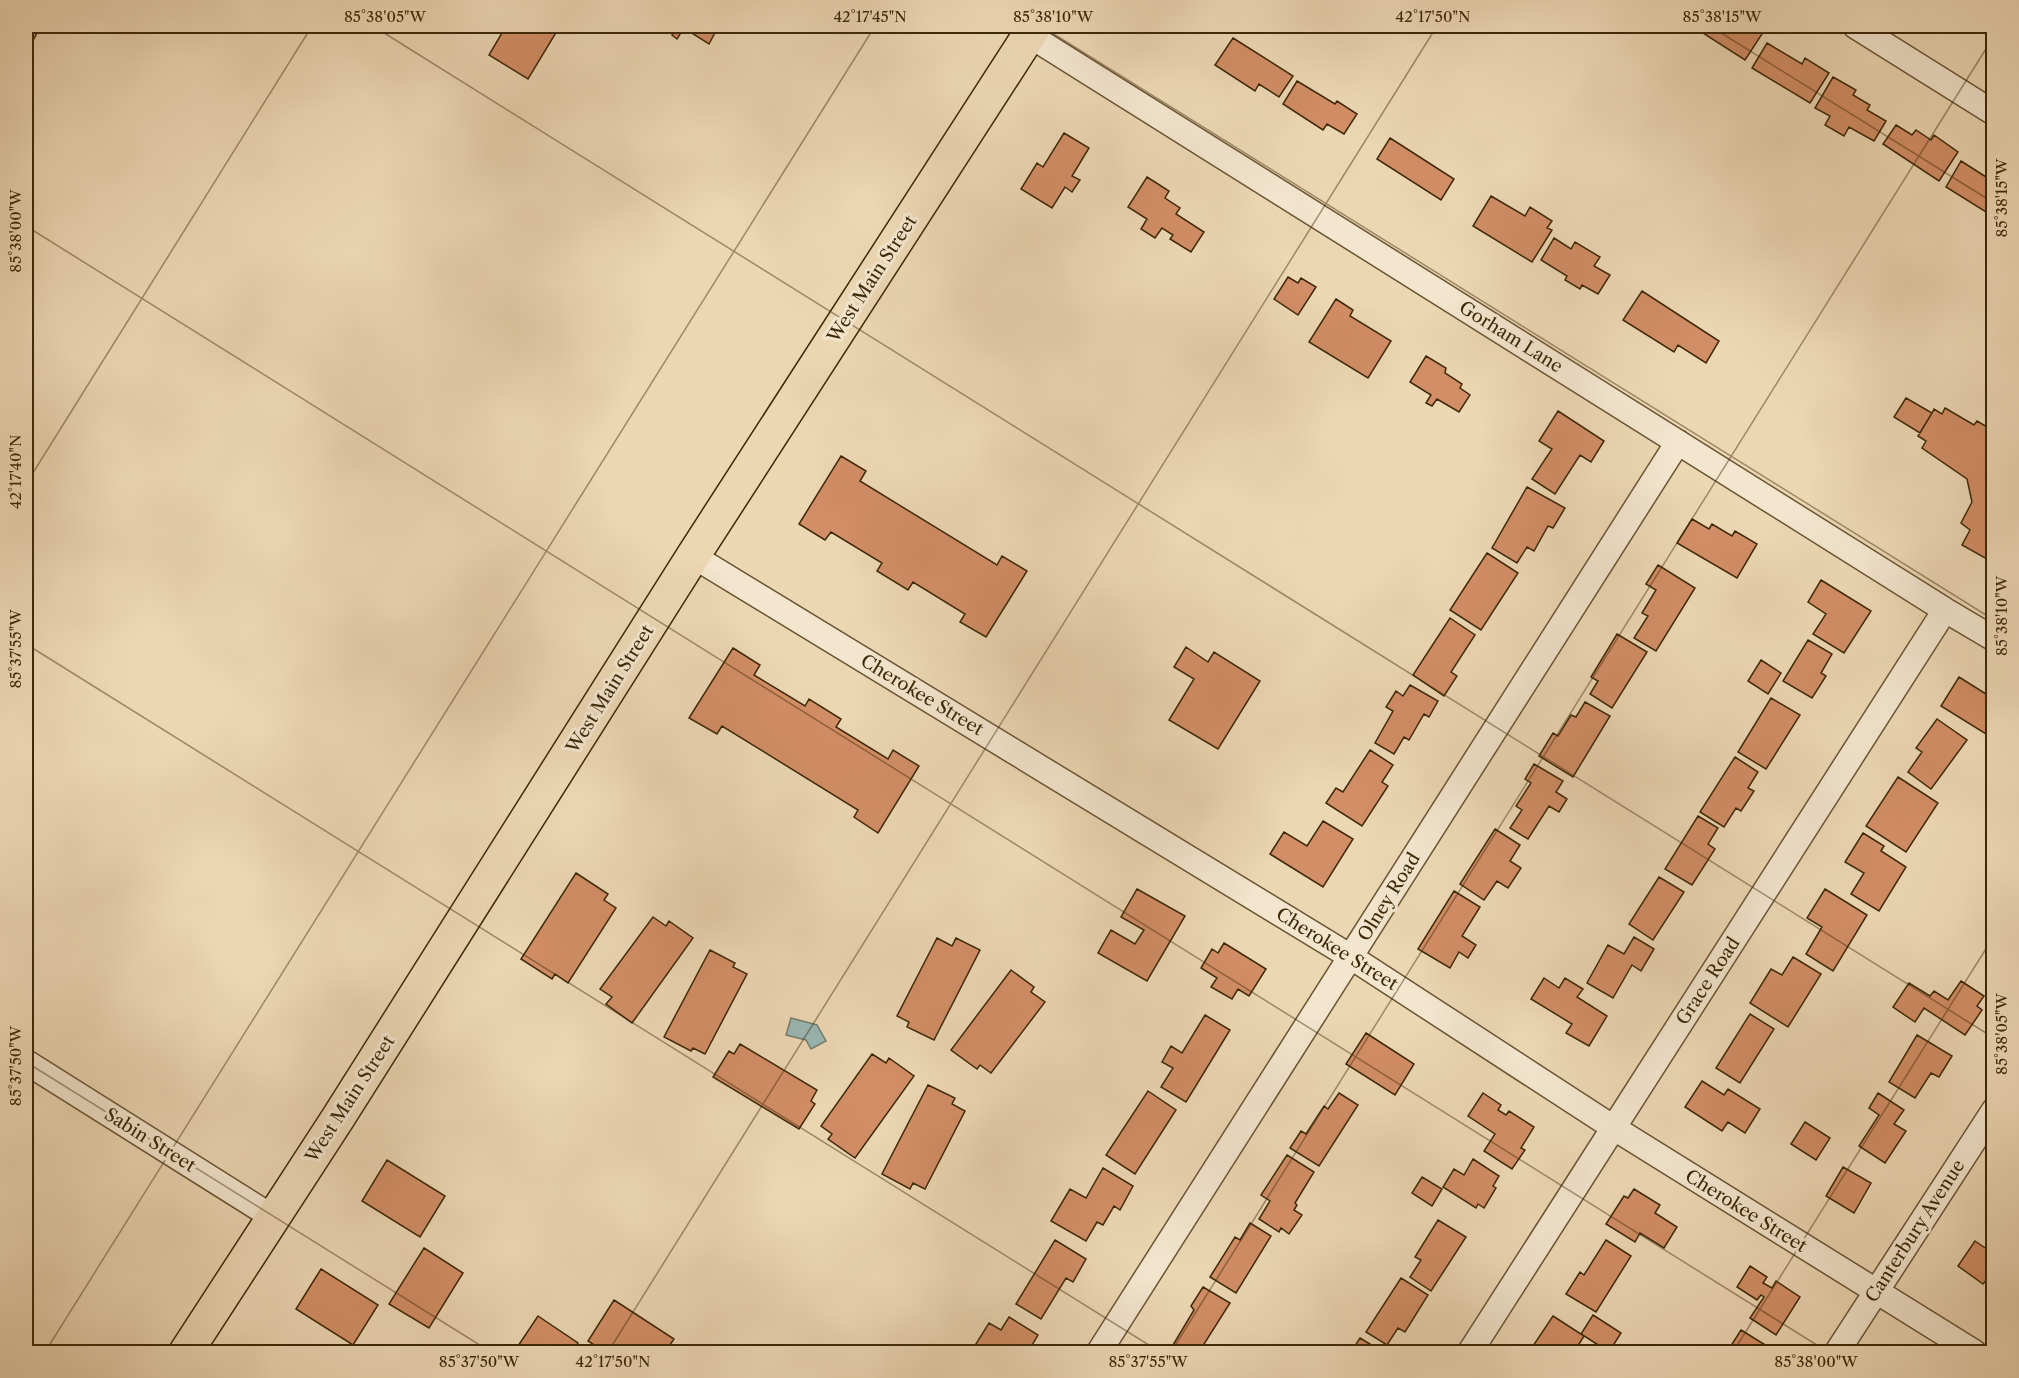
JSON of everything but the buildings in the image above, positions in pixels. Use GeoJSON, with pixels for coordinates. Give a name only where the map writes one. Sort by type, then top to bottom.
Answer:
{"type":"FeatureCollection","features":[{"type":"Feature","properties":{"kind":"main road","name":"West Main Street"},"geometry":{"type":"LineString","coordinates":[[186,1353],[693,556],[1032,30]]}},
{"type":"Feature","properties":{"kind":"street"},"geometry":{"type":"LineString","coordinates":[[1855,26],[1994,113]]}},
{"type":"Feature","properties":{"kind":"street","name":"Gorham Lane"},"geometry":{"type":"LineString","coordinates":[[1032,30],[1678,442],[1994,639]]}},
{"type":"Feature","properties":{"kind":"street","name":"Olney Road"},"geometry":{"type":"LineString","coordinates":[[1099,1353],[1678,442]]}},
{"type":"Feature","properties":{"kind":"street","name":"Cherokee Street"},"geometry":{"type":"LineString","coordinates":[[693,556],[1351,957],[1614,1128],[1974,1353]]}},
{"type":"Feature","properties":{"kind":"street","name":"Grace Road"},"geometry":{"type":"LineString","coordinates":[[1470,1353],[1945,610]]}},
{"type":"Feature","properties":{"kind":"street","name":"Sabin Street"},"geometry":{"type":"LineString","coordinates":[[26,1062],[274,1218]]}},
{"type":"Feature","properties":{"kind":"street","name":"Canterbury Avenue"},"geometry":{"type":"LineString","coordinates":[[1837,1353],[1994,1110]]}},
{"type":"Feature","properties":{"kind":"water"},"geometry":{"type":"Polygon","coordinates":[[[791,1018],[817,1025],[826,1041],[811,1049],[806,1040],[786,1035],[791,1018]]]}}]}
